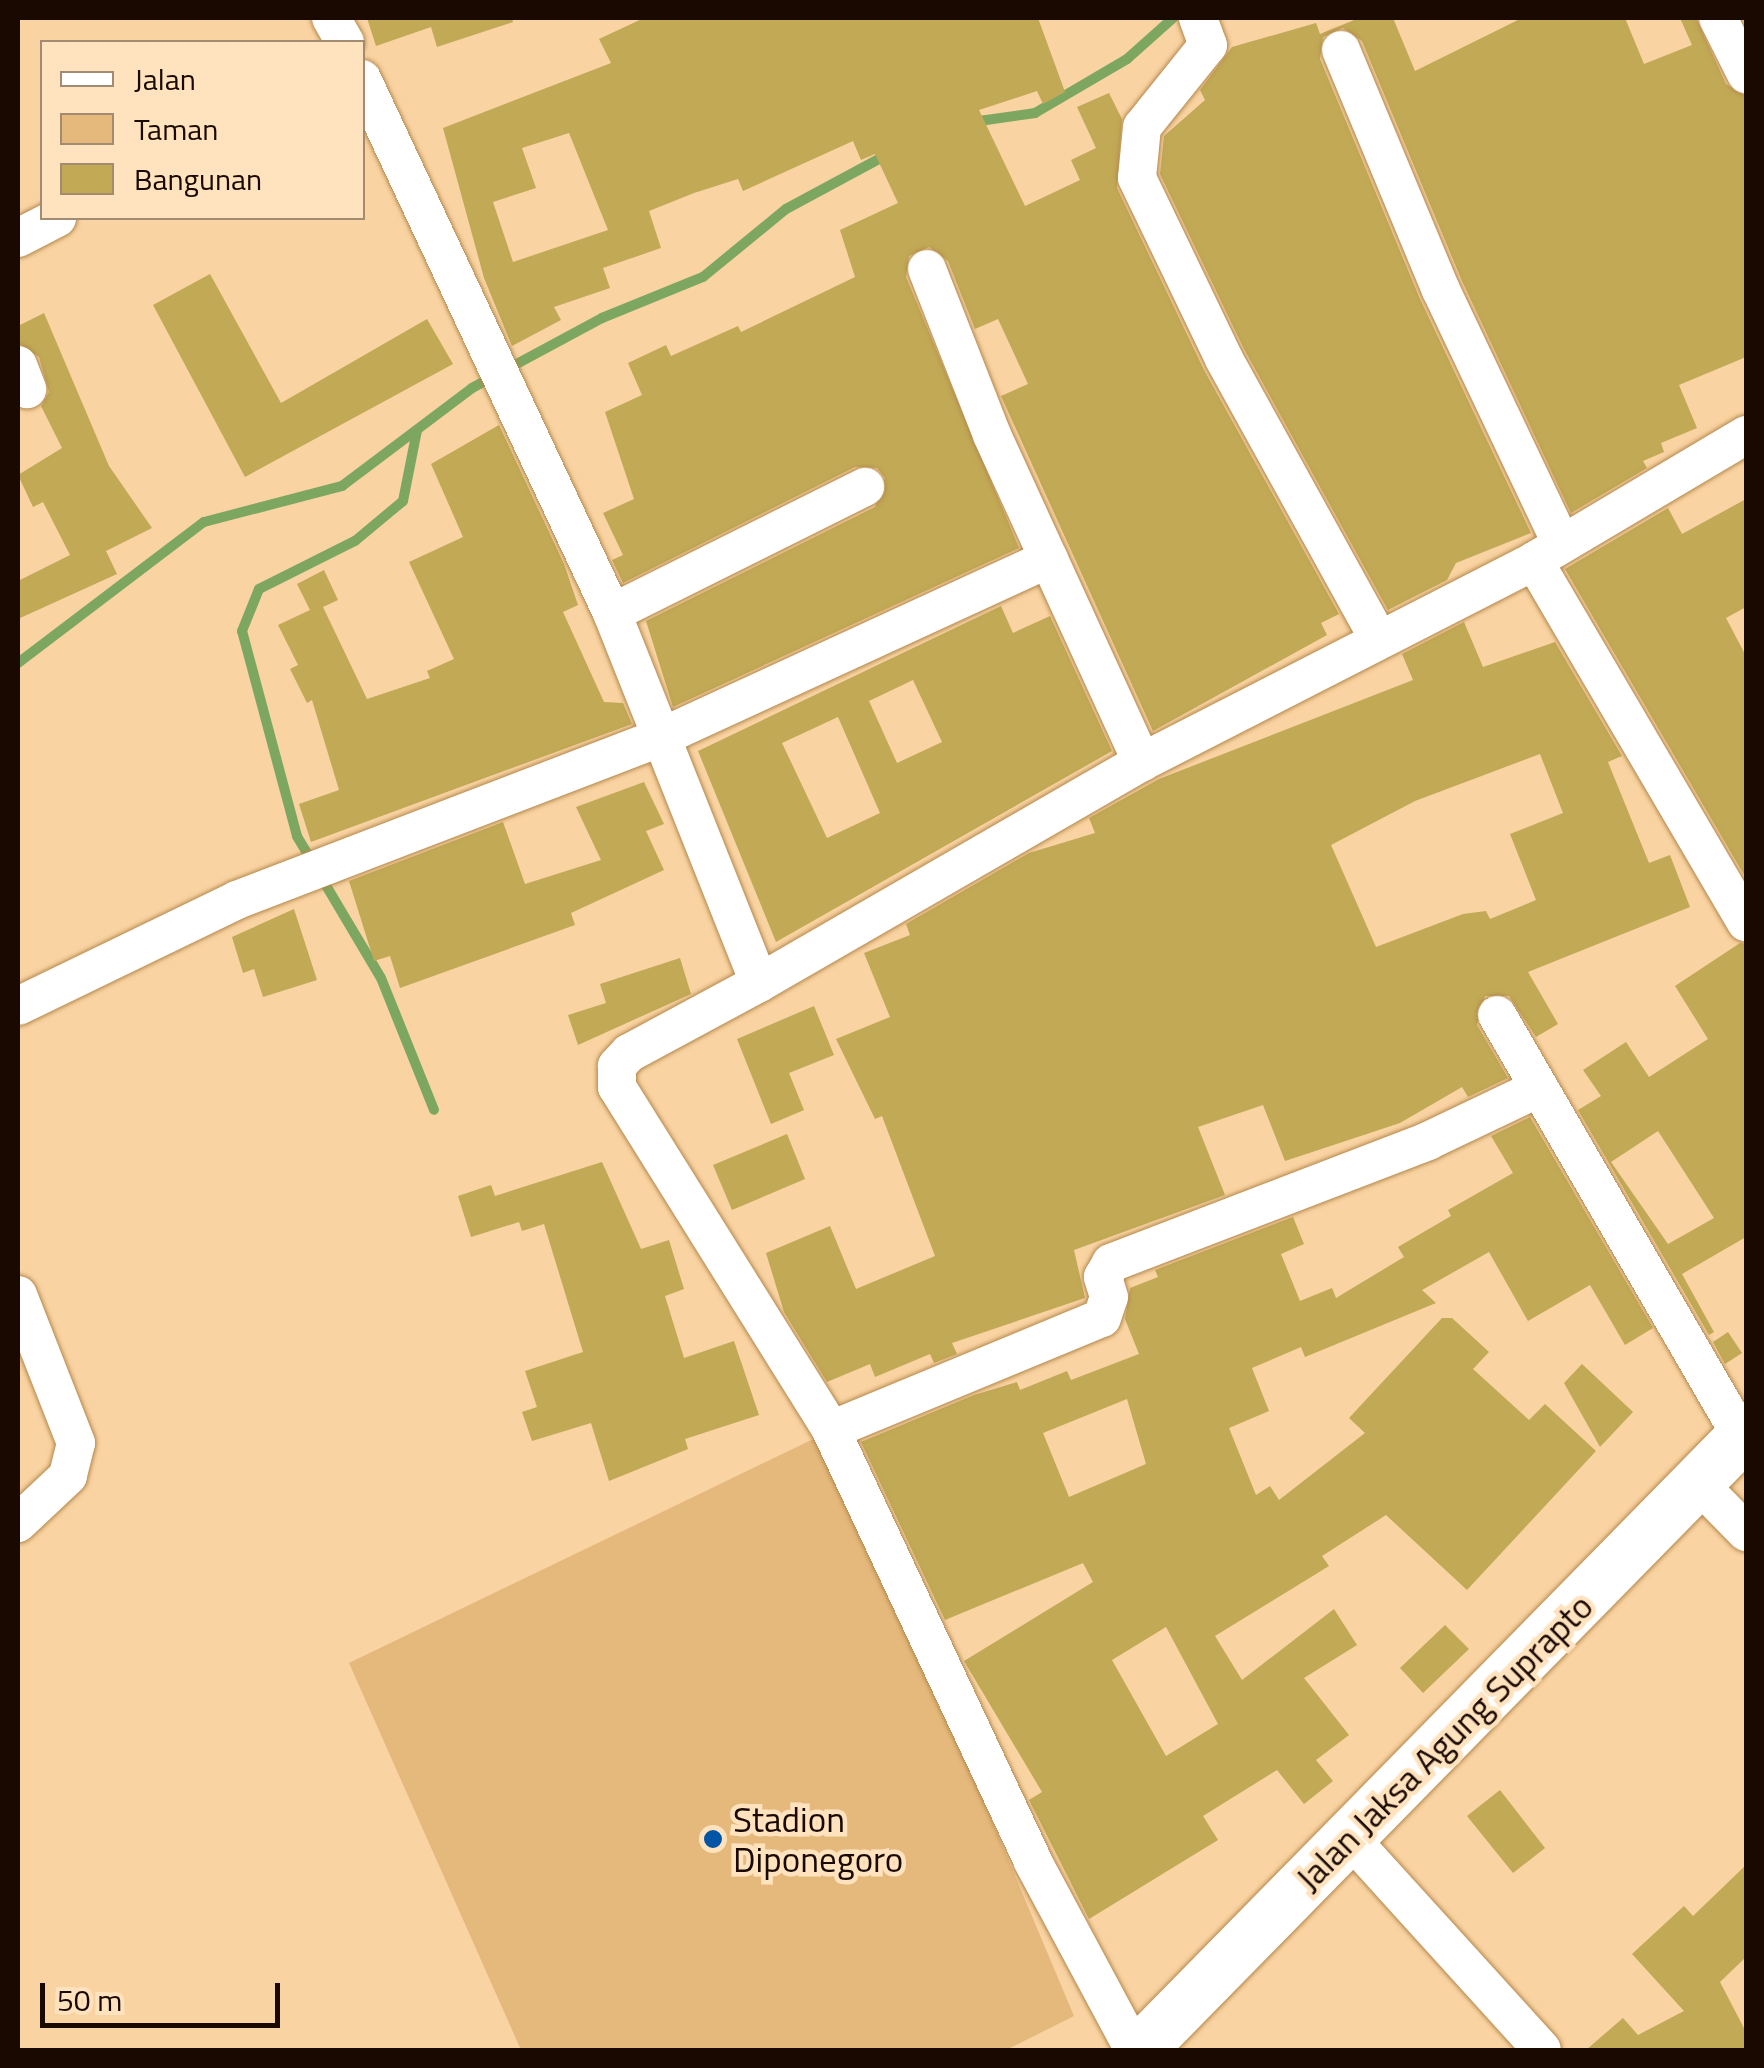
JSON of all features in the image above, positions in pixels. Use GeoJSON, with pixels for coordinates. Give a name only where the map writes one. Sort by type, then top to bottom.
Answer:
{"type":"FeatureCollection","features":[{"type":"Feature","properties":{"kind":"main road","name":"Jalan Jaksa Agung Suprapto"},"geometry":{"type":"LineString","coordinates":[[1137,2050],[1700,1485],[1744,1435]]}},
{"type":"Feature","properties":{"kind":"street"},"geometry":{"type":"LineString","coordinates":[[332,18],[344,40]]}},
{"type":"Feature","properties":{"kind":"street"},"geometry":{"type":"LineString","coordinates":[[1718,18],[1746,74]]}},
{"type":"Feature","properties":{"kind":"street"},"geometry":{"type":"LineString","coordinates":[[1202,28],[1142,127],[1137,178],[1224,359],[1378,638]]}},
{"type":"Feature","properties":{"kind":"street"},"geometry":{"type":"LineString","coordinates":[[1342,50],[1547,551],[1746,922]]}},
{"type":"Feature","properties":{"kind":"street"},"geometry":{"type":"LineString","coordinates":[[365,85],[612,613],[758,983]]}},
{"type":"Feature","properties":{"kind":"street"},"geometry":{"type":"LineString","coordinates":[[18,238],[53,220]]}},
{"type":"Feature","properties":{"kind":"street"},"geometry":{"type":"LineString","coordinates":[[927,269],[1048,559],[1142,762]]}},
{"type":"Feature","properties":{"kind":"street"},"geometry":{"type":"LineString","coordinates":[[1137,2050],[1032,1860],[831,1430],[616,1076],[637,1047],[758,983],[1142,762],[1547,551],[1746,435]]}},
{"type":"Feature","properties":{"kind":"street"},"geometry":{"type":"LineString","coordinates":[[612,613],[865,487]]}},
{"type":"Feature","properties":{"kind":"street"},"geometry":{"type":"LineString","coordinates":[[18,1006],[294,878],[660,738],[1048,559]]}},
{"type":"Feature","properties":{"kind":"street"},"geometry":{"type":"LineString","coordinates":[[1497,1015],[1744,1435]]}},
{"type":"Feature","properties":{"kind":"street"},"geometry":{"type":"LineString","coordinates":[[831,1430],[1102,1318],[1109,1297],[1103,1277],[1111,1264],[1316,1186],[1539,1088]]}},
{"type":"Feature","properties":{"kind":"street"},"geometry":{"type":"LineString","coordinates":[[18,1296],[76,1444],[68,1476],[18,1523]]}},
{"type":"Feature","properties":{"kind":"street"},"geometry":{"type":"LineString","coordinates":[[1700,1485],[1746,1532]]}},
{"type":"Feature","properties":{"kind":"street"},"geometry":{"type":"LineString","coordinates":[[1350,1837],[1542,2050]]}},
{"type":"Feature","properties":{"kind":"green space","name":"Stadion Diponegoro"},"geometry":{"type":"Polygon","coordinates":[[[828,1432],[1074,2016],[1006,2050],[521,2050],[349,1663],[828,1432]]]}},
{"type":"Feature","properties":{"kind":"building"},"geometry":{"type":"Polygon","coordinates":[[[367,18],[512,18],[513,22],[437,47],[431,27],[376,46],[367,18]]]}},
{"type":"Feature","properties":{"kind":"building"},"geometry":{"type":"Polygon","coordinates":[[[644,18],[1038,18],[1065,92],[1043,104],[1037,91],[979,110],[1025,206],[1080,180],[1071,160],[1096,148],[1077,107],[1109,93],[1122,119],[1117,188],[1204,370],[1339,614],[1321,623],[1327,635],[1153,731],[1001,396],[1028,384],[998,319],[975,329],[948,261],[929,247],[909,256],[906,277],[1019,548],[673,707],[646,621],[875,507],[885,478],[877,468],[855,467],[623,583],[612,560],[623,555],[603,513],[634,499],[605,412],[642,395],[628,363],[666,345],[671,356],[738,326],[741,332],[855,277],[840,230],[898,203],[875,154],[861,160],[853,141],[743,191],[738,179],[694,193],[649,211],[661,248],[603,268],[610,288],[554,307],[561,320],[512,346],[484,278],[443,128],[611,63],[599,39],[644,18]],[[569,133],[522,148],[536,188],[493,202],[513,262],[608,230],[569,133]]]}},
{"type":"Feature","properties":{"kind":"building"},"geometry":{"type":"Polygon","coordinates":[[[1359,18],[1393,18],[1415,71],[1522,18],[1625,18],[1644,64],[1692,45],[1680,18],[1696,18],[1726,84],[1746,96],[1746,357],[1679,385],[1697,428],[1661,443],[1664,452],[1643,461],[1647,468],[1571,513],[1462,281],[1362,41],[1343,28],[1323,37],[1320,59],[1420,299],[1531,533],[1456,563],[1447,580],[1388,610],[1244,349],[1160,174],[1164,136],[1205,100],[1200,90],[1232,47],[1316,23],[1320,34],[1359,18]]]}},
{"type":"Feature","properties":{"kind":"building"},"geometry":{"type":"Polygon","coordinates":[[[210,274],[281,403],[427,319],[453,364],[245,477],[153,305],[210,274]]]}},
{"type":"Feature","properties":{"kind":"building"},"geometry":{"type":"Polygon","coordinates":[[[44,313],[109,466],[152,528],[106,551],[117,574],[18,619],[18,581],[70,555],[43,502],[33,507],[18,475],[62,448],[41,406],[49,392],[39,357],[18,343],[18,326],[44,313]]]}},
{"type":"Feature","properties":{"kind":"building"},"geometry":{"type":"Polygon","coordinates":[[[499,425],[564,564],[578,605],[563,612],[604,702],[623,703],[632,724],[311,842],[299,804],[339,790],[312,700],[307,703],[290,669],[298,665],[278,625],[310,610],[297,584],[324,570],[338,600],[323,607],[367,699],[430,678],[427,671],[454,659],[409,562],[463,537],[431,464],[499,425]]]}},
{"type":"Feature","properties":{"kind":"building"},"geometry":{"type":"Polygon","coordinates":[[[1746,499],[1746,607],[1726,618],[1746,656],[1746,878],[1565,569],[1668,508],[1682,534],[1746,499]]]}},
{"type":"Feature","properties":{"kind":"building"},"geometry":{"type":"Polygon","coordinates":[[[1001,606],[1013,633],[1050,616],[1112,751],[776,942],[698,751],[1001,606]],[[913,680],[869,701],[897,763],[942,742],[913,680]],[[838,717],[782,743],[827,838],[880,813],[838,717]]]}},
{"type":"Feature","properties":{"kind":"building"},"geometry":{"type":"Polygon","coordinates":[[[1464,622],[1483,667],[1555,642],[1622,756],[1608,762],[1649,863],[1670,855],[1690,907],[1528,972],[1558,1024],[1536,1037],[1509,996],[1485,996],[1477,1025],[1508,1078],[1468,1097],[1462,1087],[1400,1123],[1285,1161],[1263,1105],[1198,1127],[1225,1195],[1074,1250],[1085,1298],[952,1343],[957,1354],[934,1363],[930,1354],[875,1377],[870,1364],[827,1382],[784,1312],[766,1253],[830,1226],[856,1289],[935,1256],[882,1116],[875,1119],[836,1039],[890,1017],[864,953],[910,935],[906,924],[1029,853],[1095,833],[1089,818],[1159,779],[1413,680],[1402,654],[1464,622]],[[1540,754],[1415,801],[1331,845],[1376,947],[1463,914],[1486,911],[1490,919],[1536,900],[1510,834],[1563,813],[1540,754]]]}},
{"type":"Feature","properties":{"kind":"building"},"geometry":{"type":"Polygon","coordinates":[[[644,782],[664,824],[646,831],[664,870],[571,913],[575,925],[400,988],[390,956],[374,961],[349,881],[503,822],[525,884],[601,860],[576,807],[644,782]]]}},
{"type":"Feature","properties":{"kind":"building"},"geometry":{"type":"Polygon","coordinates":[[[294,909],[317,980],[263,997],[254,969],[243,973],[232,937],[294,909]]]}},
{"type":"Feature","properties":{"kind":"building"},"geometry":{"type":"Polygon","coordinates":[[[1740,943],[1746,944],[1746,1237],[1682,1274],[1714,1332],[1709,1335],[1578,1110],[1601,1096],[1583,1070],[1626,1042],[1649,1077],[1708,1039],[1675,986],[1740,943]],[[1658,1131],[1611,1162],[1668,1244],[1714,1218],[1658,1131]]]}},
{"type":"Feature","properties":{"kind":"building"},"geometry":{"type":"Polygon","coordinates":[[[680,958],[691,994],[578,1045],[568,1015],[606,1003],[600,984],[680,958]]]}},
{"type":"Feature","properties":{"kind":"building"},"geometry":{"type":"Polygon","coordinates":[[[814,1006],[834,1055],[789,1073],[804,1110],[771,1124],[737,1039],[814,1006]]]}},
{"type":"Feature","properties":{"kind":"building"},"geometry":{"type":"Polygon","coordinates":[[[1530,1117],[1653,1328],[1625,1345],[1590,1285],[1528,1321],[1489,1252],[1422,1290],[1436,1303],[1305,1357],[1301,1347],[1252,1368],[1269,1411],[1229,1428],[1256,1495],[1270,1486],[1279,1500],[1365,1433],[1349,1418],[1442,1318],[1452,1318],[1489,1352],[1473,1369],[1529,1420],[1545,1404],[1596,1451],[1467,1590],[1386,1515],[1322,1556],[1329,1566],[1215,1636],[1242,1680],[1334,1609],[1357,1645],[1304,1678],[1349,1735],[1316,1760],[1333,1781],[1304,1804],[1277,1770],[1203,1816],[1218,1840],[1089,1919],[1029,1800],[1042,1792],[964,1661],[1093,1582],[1083,1563],[945,1620],[861,1442],[974,1395],[1017,1382],[1020,1390],[1067,1371],[1071,1380],[1139,1354],[1125,1319],[1130,1288],[1158,1277],[1155,1270],[1293,1217],[1304,1244],[1281,1254],[1300,1301],[1332,1288],[1336,1298],[1404,1257],[1398,1247],[1451,1216],[1448,1210],[1513,1173],[1491,1136],[1530,1117]],[[1127,1399],[1043,1433],[1069,1497],[1146,1464],[1127,1399]],[[1166,1627],[1112,1660],[1166,1756],[1218,1724],[1166,1627]]]}},
{"type":"Feature","properties":{"kind":"building"},"geometry":{"type":"Polygon","coordinates":[[[787,1134],[805,1179],[732,1210],[713,1165],[787,1134]]]}},
{"type":"Feature","properties":{"kind":"building"},"geometry":{"type":"Polygon","coordinates":[[[602,1162],[641,1249],[669,1240],[684,1289],[665,1296],[684,1358],[734,1341],[759,1415],[685,1439],[688,1449],[609,1481],[591,1423],[532,1441],[522,1412],[537,1407],[525,1371],[583,1352],[544,1224],[522,1231],[519,1222],[471,1237],[458,1196],[491,1185],[495,1196],[602,1162]]]}},
{"type":"Feature","properties":{"kind":"building"},"geometry":{"type":"Polygon","coordinates":[[[1728,1332],[1742,1353],[1725,1364],[1713,1342],[1728,1332]]]}},
{"type":"Feature","properties":{"kind":"building"},"geometry":{"type":"Polygon","coordinates":[[[1582,1364],[1633,1412],[1600,1447],[1564,1383],[1582,1364]]]}},
{"type":"Feature","properties":{"kind":"building"},"geometry":{"type":"Polygon","coordinates":[[[1445,1625],[1469,1649],[1423,1693],[1400,1668],[1445,1625]]]}},
{"type":"Feature","properties":{"kind":"building"},"geometry":{"type":"Polygon","coordinates":[[[1500,1790],[1545,1848],[1513,1873],[1467,1816],[1500,1790]]]}},
{"type":"Feature","properties":{"kind":"building"},"geometry":{"type":"Polygon","coordinates":[[[1746,1865],[1746,1957],[1720,1982],[1746,2032],[1746,2050],[1586,2050],[1623,2018],[1638,2035],[1684,2011],[1632,1954],[1684,1906],[1693,1916],[1746,1865]]]}},
{"type":"Feature","properties":{"kind":"waterway"},"geometry":{"type":"LineString","coordinates":[[972,122],[1035,113],[1127,59],[1173,18]]}},
{"type":"Feature","properties":{"kind":"waterway"},"geometry":{"type":"LineString","coordinates":[[18,663],[204,522],[342,486],[472,388],[602,318],[703,277],[786,209],[888,154]]}},
{"type":"Feature","properties":{"kind":"waterway"},"geometry":{"type":"LineString","coordinates":[[313,863],[297,836],[242,631],[259,589],[355,541],[403,501],[417,430]]}},
{"type":"Feature","properties":{"kind":"waterway"},"geometry":{"type":"LineString","coordinates":[[321,877],[381,978],[434,1110]]}},
{"type":"Feature","properties":{"kind":"place","name":"Stadion Diponegoro"},"geometry":{"type":"Point","coordinates":[713,1839]}}]}
